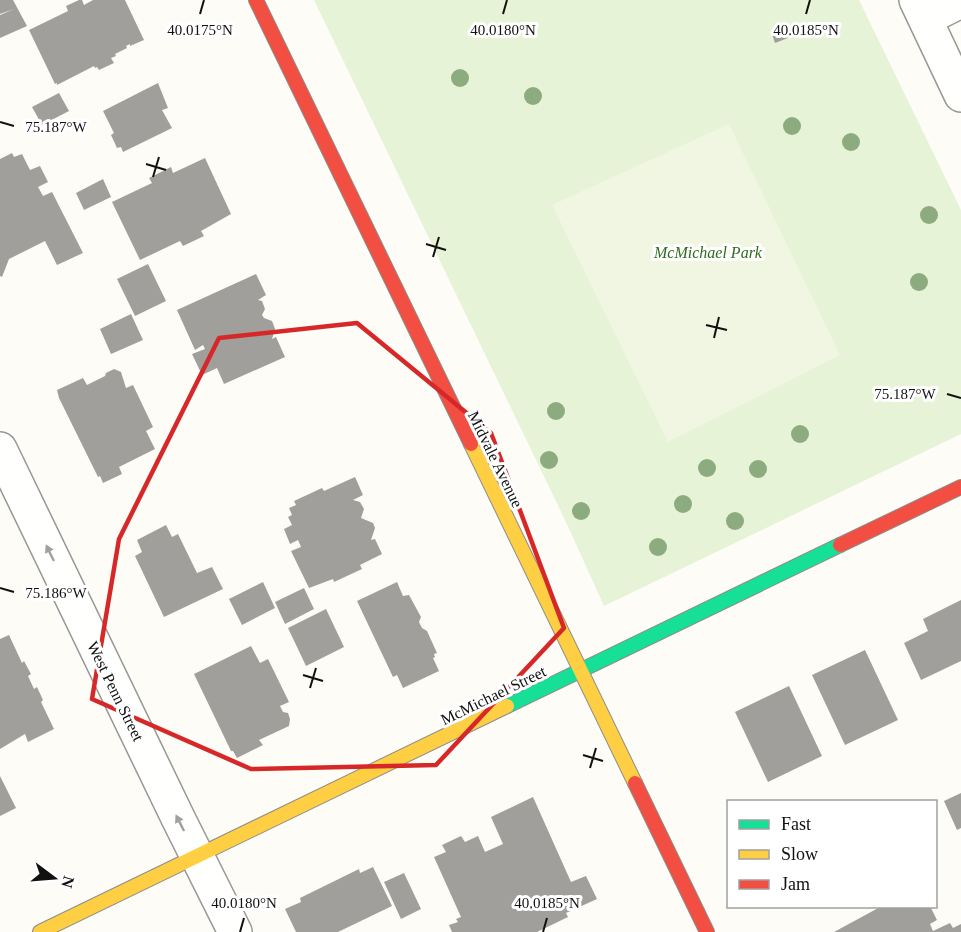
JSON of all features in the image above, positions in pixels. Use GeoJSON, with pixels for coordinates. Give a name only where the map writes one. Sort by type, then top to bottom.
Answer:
{"type":"FeatureCollection","features":[{"type":"Feature","properties":{"kind":"street","name":"Midvale Avenue"},"geometry":{"type":"LineString","coordinates":[[256,0],[707,932]]}},
{"type":"Feature","properties":{"kind":"street"},"geometry":{"type":"LineString","coordinates":[[961,1],[920,10],[961,95]]}},
{"type":"Feature","properties":{"kind":"street","name":"West Penn Street"},"geometry":{"type":"LineString","coordinates":[[0,449],[235,932]]}},
{"type":"Feature","properties":{"kind":"street","name":"McMichael Street"},"geometry":{"type":"LineString","coordinates":[[40,932],[961,487]]}},
{"type":"Feature","properties":{"kind":"highlighted area"},"geometry":{"type":"Polygon","coordinates":[[[357,323],[491,433],[564,628],[436,765],[251,769],[92,699],[119,539],[219,338],[357,323]]]}},
{"type":"Feature","properties":{"kind":"green space","name":"McMichael Park"},"geometry":{"type":"Polygon","coordinates":[[[314,0],[859,0],[961,210],[961,434],[604,606],[566,522],[314,0]]]}},
{"type":"Feature","properties":{"kind":"green space"},"geometry":{"type":"Polygon","coordinates":[[[729,124],[840,355],[668,442],[552,205],[729,124]]]}},
{"type":"Feature","properties":{"kind":"building"},"geometry":{"type":"Polygon","coordinates":[[[0,0],[13,0],[27,26],[0,38],[0,15],[14,9],[0,14],[0,0]]]}},
{"type":"Feature","properties":{"kind":"building"},"geometry":{"type":"Polygon","coordinates":[[[82,0],[84,5],[93,0],[125,0],[144,40],[130,46],[130,44],[115,54],[116,56],[111,58],[114,63],[99,70],[94,66],[57,85],[29,30],[68,11],[66,6],[82,0]]]}},
{"type":"Feature","properties":{"kind":"building"},"geometry":{"type":"Polygon","coordinates":[[[784,29],[788,38],[775,43],[772,34],[784,29]]]}},
{"type":"Feature","properties":{"kind":"building"},"geometry":{"type":"Polygon","coordinates":[[[158,83],[168,108],[162,110],[172,128],[123,152],[121,147],[117,148],[111,135],[114,133],[103,111],[158,83]]]}},
{"type":"Feature","properties":{"kind":"building"},"geometry":{"type":"Polygon","coordinates":[[[59,93],[69,111],[42,125],[32,107],[59,93]]]}},
{"type":"Feature","properties":{"kind":"building"},"geometry":{"type":"Polygon","coordinates":[[[12,153],[14,157],[22,154],[30,170],[40,166],[48,182],[38,187],[43,196],[52,192],[83,253],[57,265],[45,241],[9,259],[2,277],[0,276],[0,159],[12,153]]]}},
{"type":"Feature","properties":{"kind":"building"},"geometry":{"type":"Polygon","coordinates":[[[205,158],[231,214],[201,231],[204,236],[183,246],[180,241],[140,260],[112,202],[152,183],[149,178],[171,167],[173,173],[205,158]]]}},
{"type":"Feature","properties":{"kind":"building"},"geometry":{"type":"Polygon","coordinates":[[[103,179],[111,197],[84,210],[76,193],[103,179]]]}},
{"type":"Feature","properties":{"kind":"building"},"geometry":{"type":"Polygon","coordinates":[[[148,264],[166,301],[135,316],[117,279],[148,264]]]}},
{"type":"Feature","properties":{"kind":"building"},"geometry":{"type":"Polygon","coordinates":[[[256,274],[266,295],[258,300],[262,301],[265,309],[262,315],[272,321],[275,329],[272,339],[276,337],[285,357],[224,384],[217,368],[202,375],[192,354],[205,349],[203,345],[195,350],[177,310],[256,274]]]}},
{"type":"Feature","properties":{"kind":"building"},"geometry":{"type":"Polygon","coordinates":[[[131,314],[143,340],[111,354],[100,329],[131,314]]]}},
{"type":"Feature","properties":{"kind":"building"},"geometry":{"type":"Polygon","coordinates":[[[114,369],[121,372],[126,388],[133,385],[153,427],[146,431],[155,449],[119,467],[122,474],[103,483],[100,476],[98,477],[57,390],[83,378],[87,385],[114,369]]]}},
{"type":"Feature","properties":{"kind":"building"},"geometry":{"type":"Polygon","coordinates":[[[355,477],[363,495],[353,500],[360,502],[364,509],[361,518],[373,523],[375,528],[371,540],[375,539],[382,554],[360,565],[362,569],[334,582],[333,579],[309,588],[291,551],[301,547],[298,540],[290,544],[284,529],[292,525],[288,517],[292,515],[289,508],[296,505],[294,501],[322,488],[324,491],[355,477]]]}},
{"type":"Feature","properties":{"kind":"building"},"geometry":{"type":"Polygon","coordinates":[[[166,525],[172,537],[178,534],[197,573],[212,567],[223,589],[164,617],[135,556],[142,552],[137,540],[166,525]]]}},
{"type":"Feature","properties":{"kind":"building"},"geometry":{"type":"Polygon","coordinates":[[[263,582],[275,608],[242,625],[229,599],[263,582]]]}},
{"type":"Feature","properties":{"kind":"building"},"geometry":{"type":"Polygon","coordinates":[[[397,582],[403,596],[409,595],[421,617],[419,622],[427,631],[437,653],[433,658],[439,671],[403,688],[397,675],[393,677],[357,601],[397,582]]]}},
{"type":"Feature","properties":{"kind":"building"},"geometry":{"type":"Polygon","coordinates":[[[304,588],[314,609],[285,624],[275,602],[304,588]]]}},
{"type":"Feature","properties":{"kind":"building"},"geometry":{"type":"Polygon","coordinates":[[[961,600],[961,661],[921,680],[904,643],[928,631],[923,619],[961,600]]]}},
{"type":"Feature","properties":{"kind":"building"},"geometry":{"type":"Polygon","coordinates":[[[326,609],[344,647],[306,666],[288,628],[326,609]]]}},
{"type":"Feature","properties":{"kind":"building"},"geometry":{"type":"Polygon","coordinates":[[[9,635],[22,663],[24,661],[31,674],[28,676],[34,689],[37,687],[43,700],[41,702],[54,729],[28,742],[25,734],[0,749],[0,639],[9,635]]]}},
{"type":"Feature","properties":{"kind":"building"},"geometry":{"type":"Polygon","coordinates":[[[251,646],[260,663],[268,659],[289,702],[280,706],[283,712],[288,713],[290,719],[289,726],[259,740],[263,745],[237,758],[231,751],[194,674],[251,646]]]}},
{"type":"Feature","properties":{"kind":"building"},"geometry":{"type":"Polygon","coordinates":[[[865,650],[898,720],[845,745],[812,675],[865,650]]]}},
{"type":"Feature","properties":{"kind":"building"},"geometry":{"type":"Polygon","coordinates":[[[789,686],[822,756],[768,782],[735,712],[789,686]]]}},
{"type":"Feature","properties":{"kind":"building"},"geometry":{"type":"Polygon","coordinates":[[[0,776],[16,808],[0,816],[0,776]]]}},
{"type":"Feature","properties":{"kind":"building"},"geometry":{"type":"Polygon","coordinates":[[[961,793],[961,828],[957,830],[944,801],[961,793]]]}},
{"type":"Feature","properties":{"kind":"building"},"geometry":{"type":"Polygon","coordinates":[[[533,797],[571,882],[586,876],[597,899],[566,913],[568,917],[537,932],[452,932],[449,925],[458,922],[456,919],[461,917],[434,857],[446,852],[442,845],[461,836],[465,842],[478,836],[485,852],[503,844],[491,817],[533,797]]]}},
{"type":"Feature","properties":{"kind":"building"},"geometry":{"type":"Polygon","coordinates":[[[373,867],[392,906],[338,932],[296,932],[285,909],[301,902],[300,898],[359,869],[360,873],[373,867]]]}},
{"type":"Feature","properties":{"kind":"building"},"geometry":{"type":"Polygon","coordinates":[[[404,873],[421,909],[401,919],[384,882],[404,873]]]}},
{"type":"Feature","properties":{"kind":"building"},"geometry":{"type":"Polygon","coordinates":[[[878,908],[931,908],[937,920],[930,924],[933,931],[950,923],[953,928],[961,924],[961,932],[834,932],[878,908]]]}},
{"type":"Feature","properties":{"kind":"traffic: fast"},"geometry":{"type":"LineString","coordinates":[[507,706],[840,545]]}},
{"type":"Feature","properties":{"kind":"traffic: slow"},"geometry":{"type":"LineString","coordinates":[[471,444],[635,783]]}},
{"type":"Feature","properties":{"kind":"traffic: slow"},"geometry":{"type":"LineString","coordinates":[[40,932],[507,706]]}},
{"type":"Feature","properties":{"kind":"traffic: jam"},"geometry":{"type":"LineString","coordinates":[[256,0],[471,444]]}},
{"type":"Feature","properties":{"kind":"traffic: jam"},"geometry":{"type":"LineString","coordinates":[[840,545],[961,487]]}},
{"type":"Feature","properties":{"kind":"traffic: jam"},"geometry":{"type":"LineString","coordinates":[[635,783],[707,932]]}}]}
